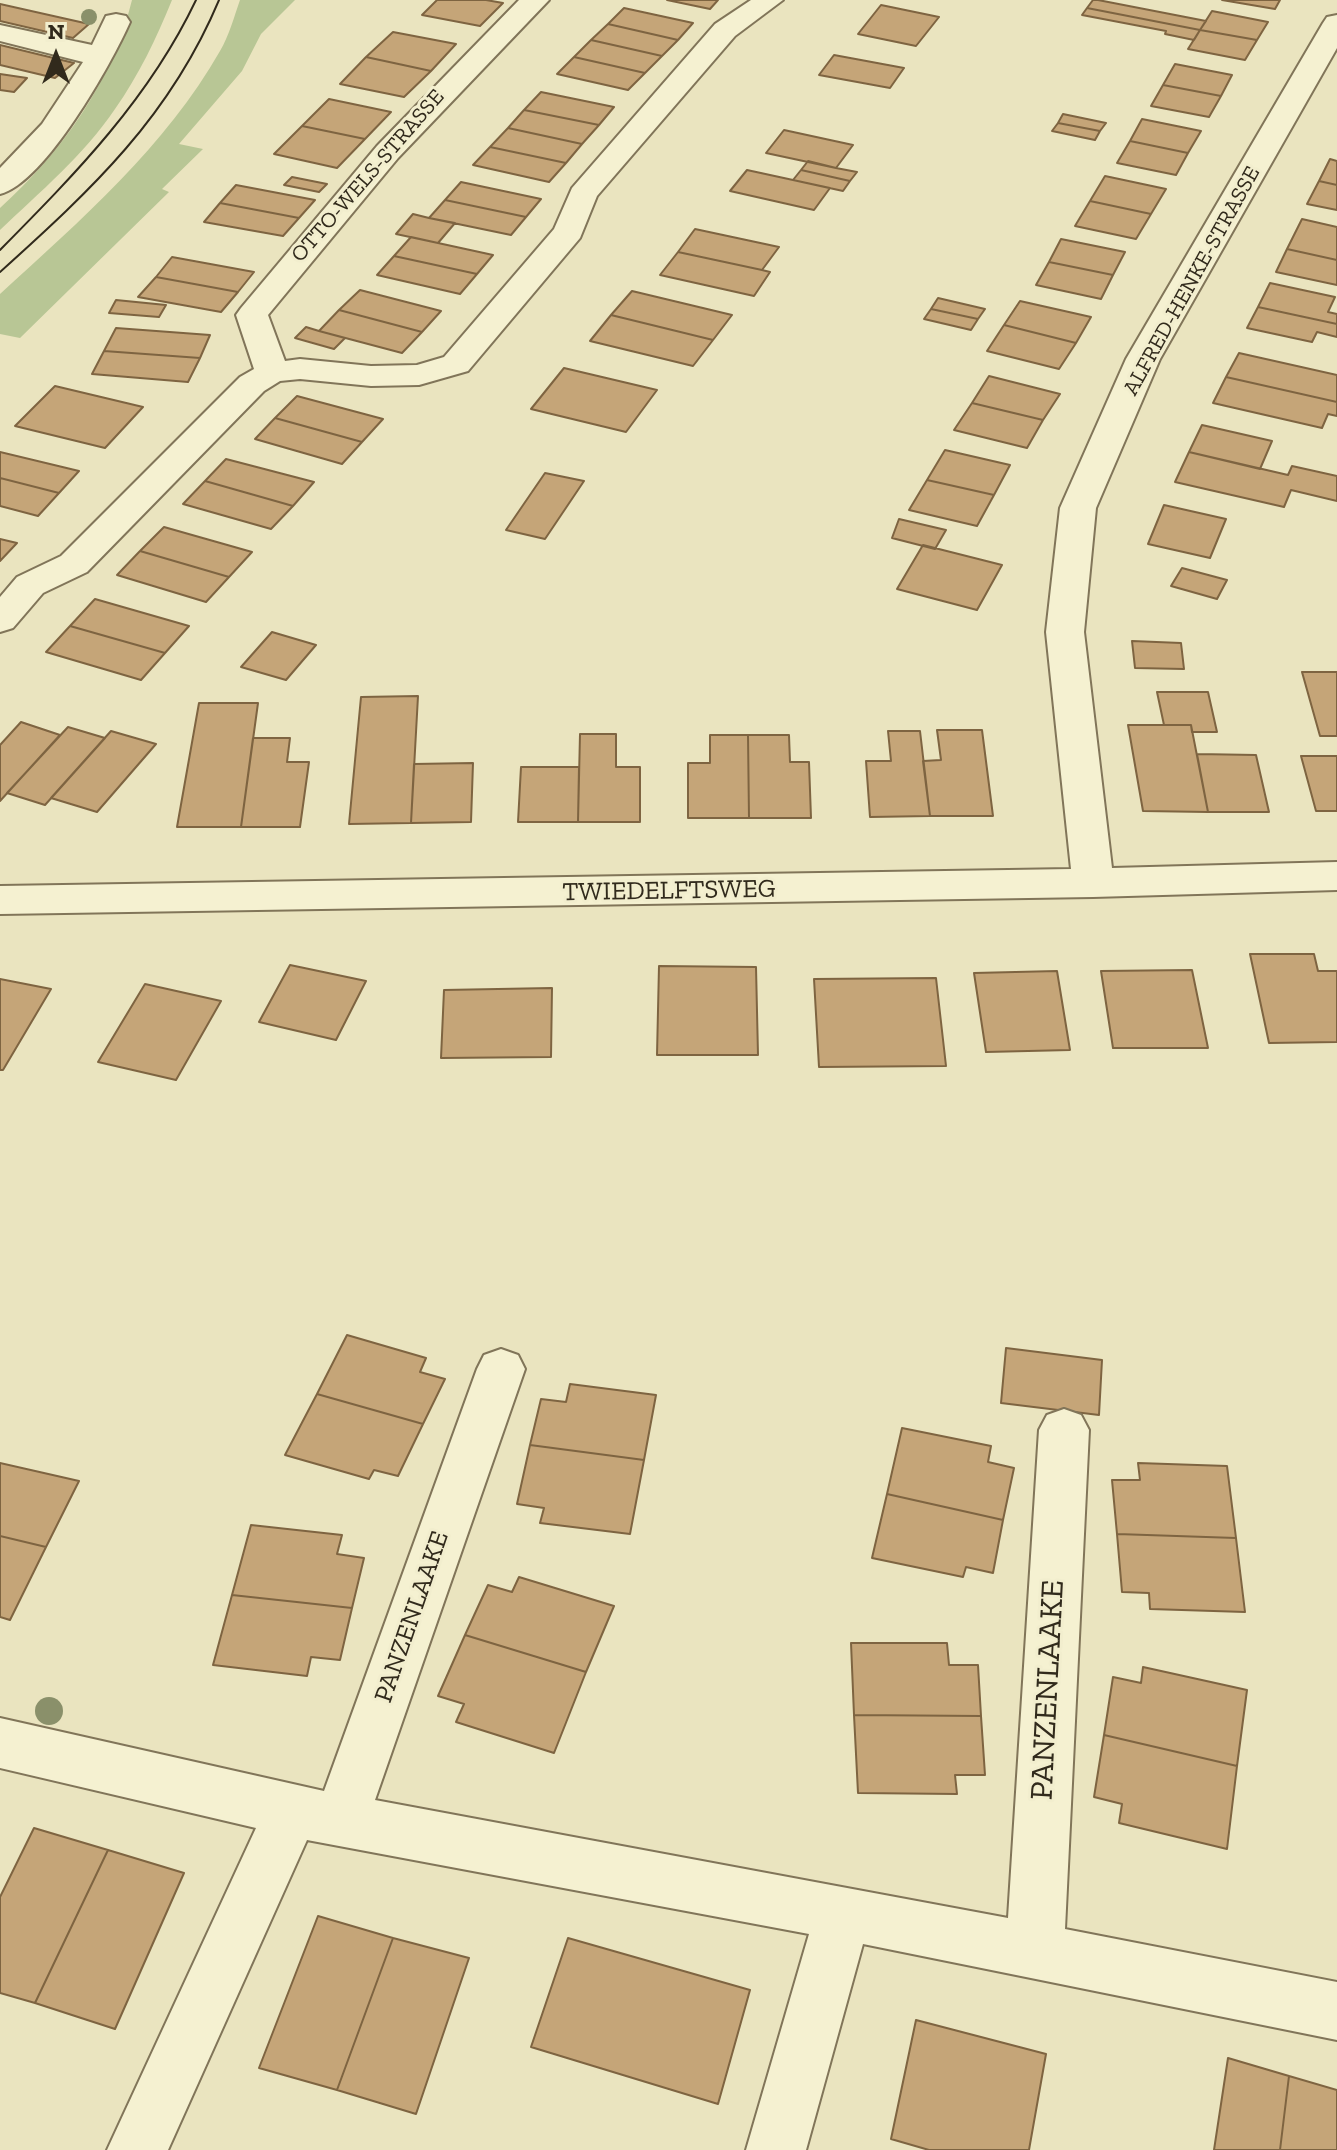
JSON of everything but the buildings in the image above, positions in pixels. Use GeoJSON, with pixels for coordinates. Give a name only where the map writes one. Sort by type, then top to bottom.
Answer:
{"type":"FeatureCollection","features":[{"type":"Feature","properties":{"kind":"street","name":"OTTO-WELS-STRASSE"},"geometry":{"type":"LineString","coordinates":[[272,372],[252,315],[324,222],[455,76],[535,0]]}},
{"type":"Feature","properties":{"kind":"street"},"geometry":{"type":"LineString","coordinates":[[0,620],[30,585],[74,564],[252,384],[272,372],[300,369],[371,376],[419,375],[456,364],[569,231],[583,194],[593,182],[725,30],[769,0]]}},
{"type":"Feature","properties":{"kind":"street"},"geometry":{"type":"LineString","coordinates":[[0,185],[32,156],[75,103],[103,54],[116,22]]}},
{"type":"Feature","properties":{"kind":"street","name":"ALFRED-HENKE-STRASSE"},"geometry":{"type":"LineString","coordinates":[[1093,883],[1065,632],[1078,508],[1143,359],[1337,23]]}},
{"type":"Feature","properties":{"kind":"street"},"geometry":{"type":"LineString","coordinates":[[0,33],[82,53],[103,54]]}},
{"type":"Feature","properties":{"kind":"street","name":"TWIEDELFTSWEG"},"geometry":{"type":"LineString","coordinates":[[0,900],[1093,883],[1337,876]]}},
{"type":"Feature","properties":{"kind":"street","name":"PANZENLAAKE"},"geometry":{"type":"LineString","coordinates":[[137,2150],[316,1815],[501,1369]]}},
{"type":"Feature","properties":{"kind":"street","name":"PANZENLAAKE"},"geometry":{"type":"LineString","coordinates":[[1035,1951],[1064,1430]]}},
{"type":"Feature","properties":{"kind":"street"},"geometry":{"type":"LineString","coordinates":[[0,1743],[316,1815],[843,1913],[1337,2011]]}},
{"type":"Feature","properties":{"kind":"street"},"geometry":{"type":"LineString","coordinates":[[776,2150],[843,1913]]}},
{"type":"Feature","properties":{"kind":"green space"},"geometry":{"type":"Polygon","coordinates":[[[132,0],[172,0],[132,83],[90,142],[0,230],[0,208],[64,139],[98,87],[112,59],[132,0]]]}},
{"type":"Feature","properties":{"kind":"green space"},"geometry":{"type":"Polygon","coordinates":[[[240,0],[295,0],[261,34],[242,71],[179,144],[203,149],[162,189],[169,192],[20,338],[0,334],[0,294],[120,181],[174,119],[220,51],[240,0]]]}},
{"type":"Feature","properties":{"kind":"tram line"},"geometry":{"type":"LineString","coordinates":[[0,250],[109,133],[156,70],[196,0]]}},
{"type":"Feature","properties":{"kind":"tram line"},"geometry":{"type":"LineString","coordinates":[[0,272],[66,211],[126,149],[177,80],[219,0]]}}]}
